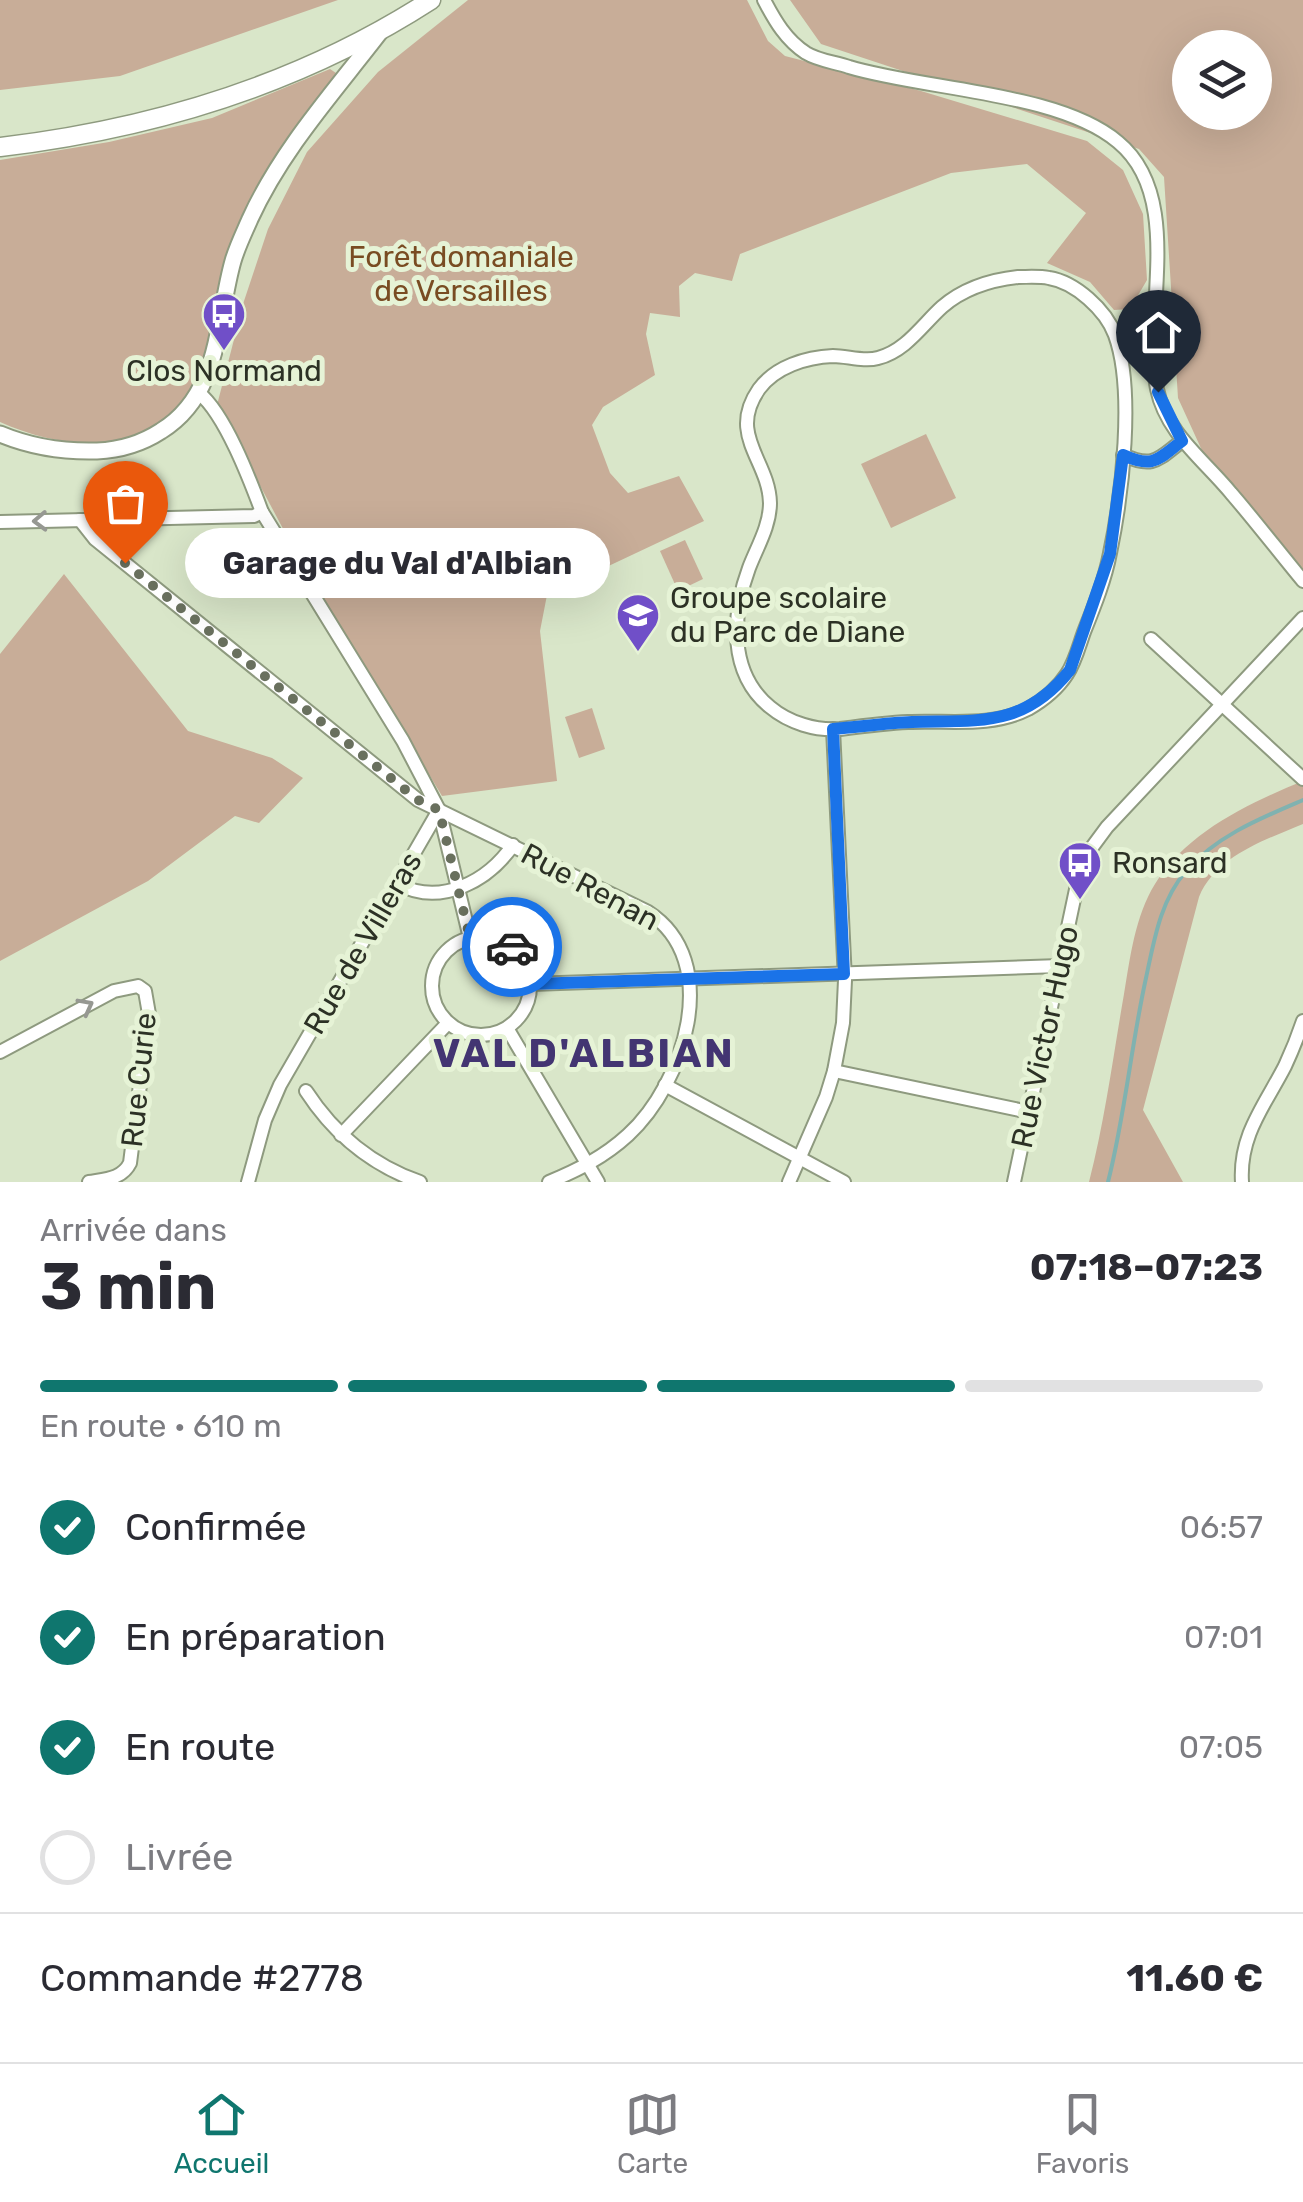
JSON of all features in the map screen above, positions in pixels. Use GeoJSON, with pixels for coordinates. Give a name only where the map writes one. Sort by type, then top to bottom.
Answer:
{"type":"FeatureCollection","features":[{"type":"Feature","properties":{"kind":"main road"},"geometry":{"type":"LineString","coordinates":[[0,147],[72,138],[230,98],[297,72],[380,32],[430,0]]}},
{"type":"Feature","properties":{"kind":"street"},"geometry":{"type":"LineString","coordinates":[[764,0],[784,33],[816,58],[866,73],[1016,100],[1097,127],[1134,156],[1154,210],[1158,247],[1158,392],[1182,441],[1210,468],[1303,581]]}},
{"type":"Feature","properties":{"kind":"street"},"geometry":{"type":"LineString","coordinates":[[0,434],[46,448],[78,452],[126,448],[169,426],[199,393],[218,339],[234,258],[277,169],[380,32]]}},
{"type":"Feature","properties":{"kind":"street"},"geometry":{"type":"LineString","coordinates":[[991,280],[1058,280],[1094,304],[1114,332],[1121,359],[1123,455],[1110,554],[1070,670],[1059,684],[1025,710],[997,719],[833,729],[793,721],[775,712],[749,687],[741,666],[736,625],[747,572],[767,524],[770,506],[769,492],[746,429],[756,393],[784,367],[830,356],[876,359],[922,330],[955,297],[991,280]]}},
{"type":"Feature","properties":{"kind":"street"},"geometry":{"type":"LineString","coordinates":[[199,393],[214,412],[250,478],[262,512],[403,740],[423,795]]}},
{"type":"Feature","properties":{"kind":"street"},"geometry":{"type":"LineString","coordinates":[[1123,455],[1145,463],[1155,462],[1182,441]]}},
{"type":"Feature","properties":{"kind":"street"},"geometry":{"type":"LineString","coordinates":[[0,522],[254,516],[262,512]]}},
{"type":"Feature","properties":{"kind":"street"},"geometry":{"type":"LineString","coordinates":[[80,520],[95,539],[439,810],[470,938]]}},
{"type":"Feature","properties":{"kind":"street","name":"Rue Victor Hugo"},"geometry":{"type":"LineString","coordinates":[[1014,1182],[1078,880],[1090,850],[1107,827],[1303,618]]}},
{"type":"Feature","properties":{"kind":"street"},"geometry":{"type":"LineString","coordinates":[[1151,639],[1303,779]]}},
{"type":"Feature","properties":{"kind":"street"},"geometry":{"type":"LineString","coordinates":[[789,1182],[834,1071],[843,1023],[833,729]]}},
{"type":"Feature","properties":{"kind":"street","name":"Rue Renan"},"geometry":{"type":"LineString","coordinates":[[439,810],[662,922],[684,952],[689,980],[686,1024],[665,1085],[637,1126],[588,1164],[548,1182]]}},
{"type":"Feature","properties":{"kind":"street","name":"Rue de Villeras"},"geometry":{"type":"LineString","coordinates":[[248,1182],[265,1120],[280,1085],[439,810]]}},
{"type":"Feature","properties":{"kind":"street"},"geometry":{"type":"LineString","coordinates":[[398,884],[421,892],[471,886],[512,845]]}},
{"type":"Feature","properties":{"kind":"street"},"geometry":{"type":"LineString","coordinates":[[484,936],[508,943],[524,961],[531,984],[524,1010],[508,1028],[486,1035],[448,1023],[432,994],[434,970],[447,950],[470,938],[484,936]]}},
{"type":"Feature","properties":{"kind":"street"},"geometry":{"type":"LineString","coordinates":[[531,984],[1060,966]]}},
{"type":"Feature","properties":{"kind":"street","name":"Rue Curie"},"geometry":{"type":"LineString","coordinates":[[0,1052],[114,991],[127,986],[145,991],[149,1014],[130,1163],[116,1178],[89,1182]]}},
{"type":"Feature","properties":{"kind":"street"},"geometry":{"type":"LineString","coordinates":[[1242,1182],[1244,1146],[1252,1123],[1284,1068],[1303,1022]]}},
{"type":"Feature","properties":{"kind":"street"},"geometry":{"type":"LineString","coordinates":[[341,1135],[448,1023]]}},
{"type":"Feature","properties":{"kind":"street"},"geometry":{"type":"LineString","coordinates":[[508,1028],[598,1182]]}},
{"type":"Feature","properties":{"kind":"street"},"geometry":{"type":"LineString","coordinates":[[834,1071],[1029,1112]]}},
{"type":"Feature","properties":{"kind":"street"},"geometry":{"type":"LineString","coordinates":[[665,1085],[844,1182]]}},
{"type":"Feature","properties":{"kind":"street"},"geometry":{"type":"LineString","coordinates":[[306,1091],[341,1135],[369,1157],[420,1182]]}},
{"type":"Feature","properties":{"kind":"green space"},"geometry":{"type":"Polygon","coordinates":[[[0,0],[338,0],[120,76],[0,90],[0,0]]]}},
{"type":"Feature","properties":{"kind":"green space","name":"Forêt domaniale de Versailles"},"geometry":{"type":"Polygon","coordinates":[[[468,0],[747,0],[768,41],[785,56],[921,91],[1087,141],[1123,170],[1143,214],[1147,280],[1130,309],[1114,310],[1090,282],[1047,263],[1086,213],[1027,164],[951,173],[740,254],[732,281],[695,273],[679,286],[680,317],[650,313],[646,334],[655,375],[603,407],[592,425],[610,473],[628,493],[679,476],[704,521],[547,595],[540,631],[557,781],[442,796],[296,553],[217,405],[244,301],[268,229],[307,152],[378,72],[468,0]]]}},
{"type":"Feature","properties":{"kind":"green space"},"geometry":{"type":"Polygon","coordinates":[[[790,0],[1303,0],[1303,581],[1210,468],[1178,398],[1164,177],[1139,149],[821,44],[790,0]]]}},
{"type":"Feature","properties":{"kind":"green space"},"geometry":{"type":"Polygon","coordinates":[[[330,69],[336,73],[277,154],[247,207],[225,263],[205,356],[185,397],[165,418],[141,433],[116,441],[59,440],[0,422],[0,160],[109,142],[212,118],[330,69]]]}},
{"type":"Feature","properties":{"kind":"green space"},"geometry":{"type":"Polygon","coordinates":[[[926,434],[956,498],[891,528],[861,464],[926,434]]]}},
{"type":"Feature","properties":{"kind":"green space"},"geometry":{"type":"Polygon","coordinates":[[[685,540],[703,579],[678,591],[660,551],[685,540]]]}},
{"type":"Feature","properties":{"kind":"green space"},"geometry":{"type":"Polygon","coordinates":[[[64,574],[188,731],[272,758],[303,778],[259,823],[235,816],[148,881],[0,961],[0,654],[64,574]]]}},
{"type":"Feature","properties":{"kind":"green space"},"geometry":{"type":"Polygon","coordinates":[[[592,708],[605,749],[579,758],[565,717],[592,708]]]}},
{"type":"Feature","properties":{"kind":"green space"},"geometry":{"type":"Polygon","coordinates":[[[1303,781],[1303,824],[1229,860],[1199,897],[1143,1110],[1183,1182],[1089,1182],[1131,952],[1148,896],[1168,866],[1202,834],[1241,810],[1303,781]]]}},
{"type":"Feature","properties":{"kind":"waterway"},"geometry":{"type":"LineString","coordinates":[[1108,1182],[1152,950],[1170,895],[1186,871],[1211,848],[1240,829],[1303,800]]}},
{"type":"Feature","properties":{"kind":"way so far"},"geometry":{"type":"LineString","coordinates":[[125,563],[418,800],[439,810],[470,938],[496,938],[512,947]]}},
{"type":"Feature","properties":{"kind":"place","name":"Clos Normand"},"geometry":{"type":"Point","coordinates":[224,352]}},
{"type":"Feature","properties":{"kind":"place","name":"Garage du Val d'Albian"},"geometry":{"type":"Point","coordinates":[125,563]}},
{"type":"Feature","properties":{"kind":"place","name":"Groupe scolaire du Parc de Diane"},"geometry":{"type":"Point","coordinates":[638,653]}},
{"type":"Feature","properties":{"kind":"place","name":"Ronsard"},"geometry":{"type":"Point","coordinates":[1080,901]}},
{"type":"Feature","properties":{"kind":"district","name":"VAL D'ALBIAN"},"geometry":{"type":"Point","coordinates":[584,1053]}},
{"type":"Feature","properties":{"kind":"route"},"geometry":{"type":"LineString","coordinates":[[512,947],[524,961],[531,984],[844,974],[833,729],[997,719],[1025,710],[1059,684],[1070,670],[1110,554],[1123,455],[1145,463],[1155,462],[1182,441],[1158,392]]}}]}
